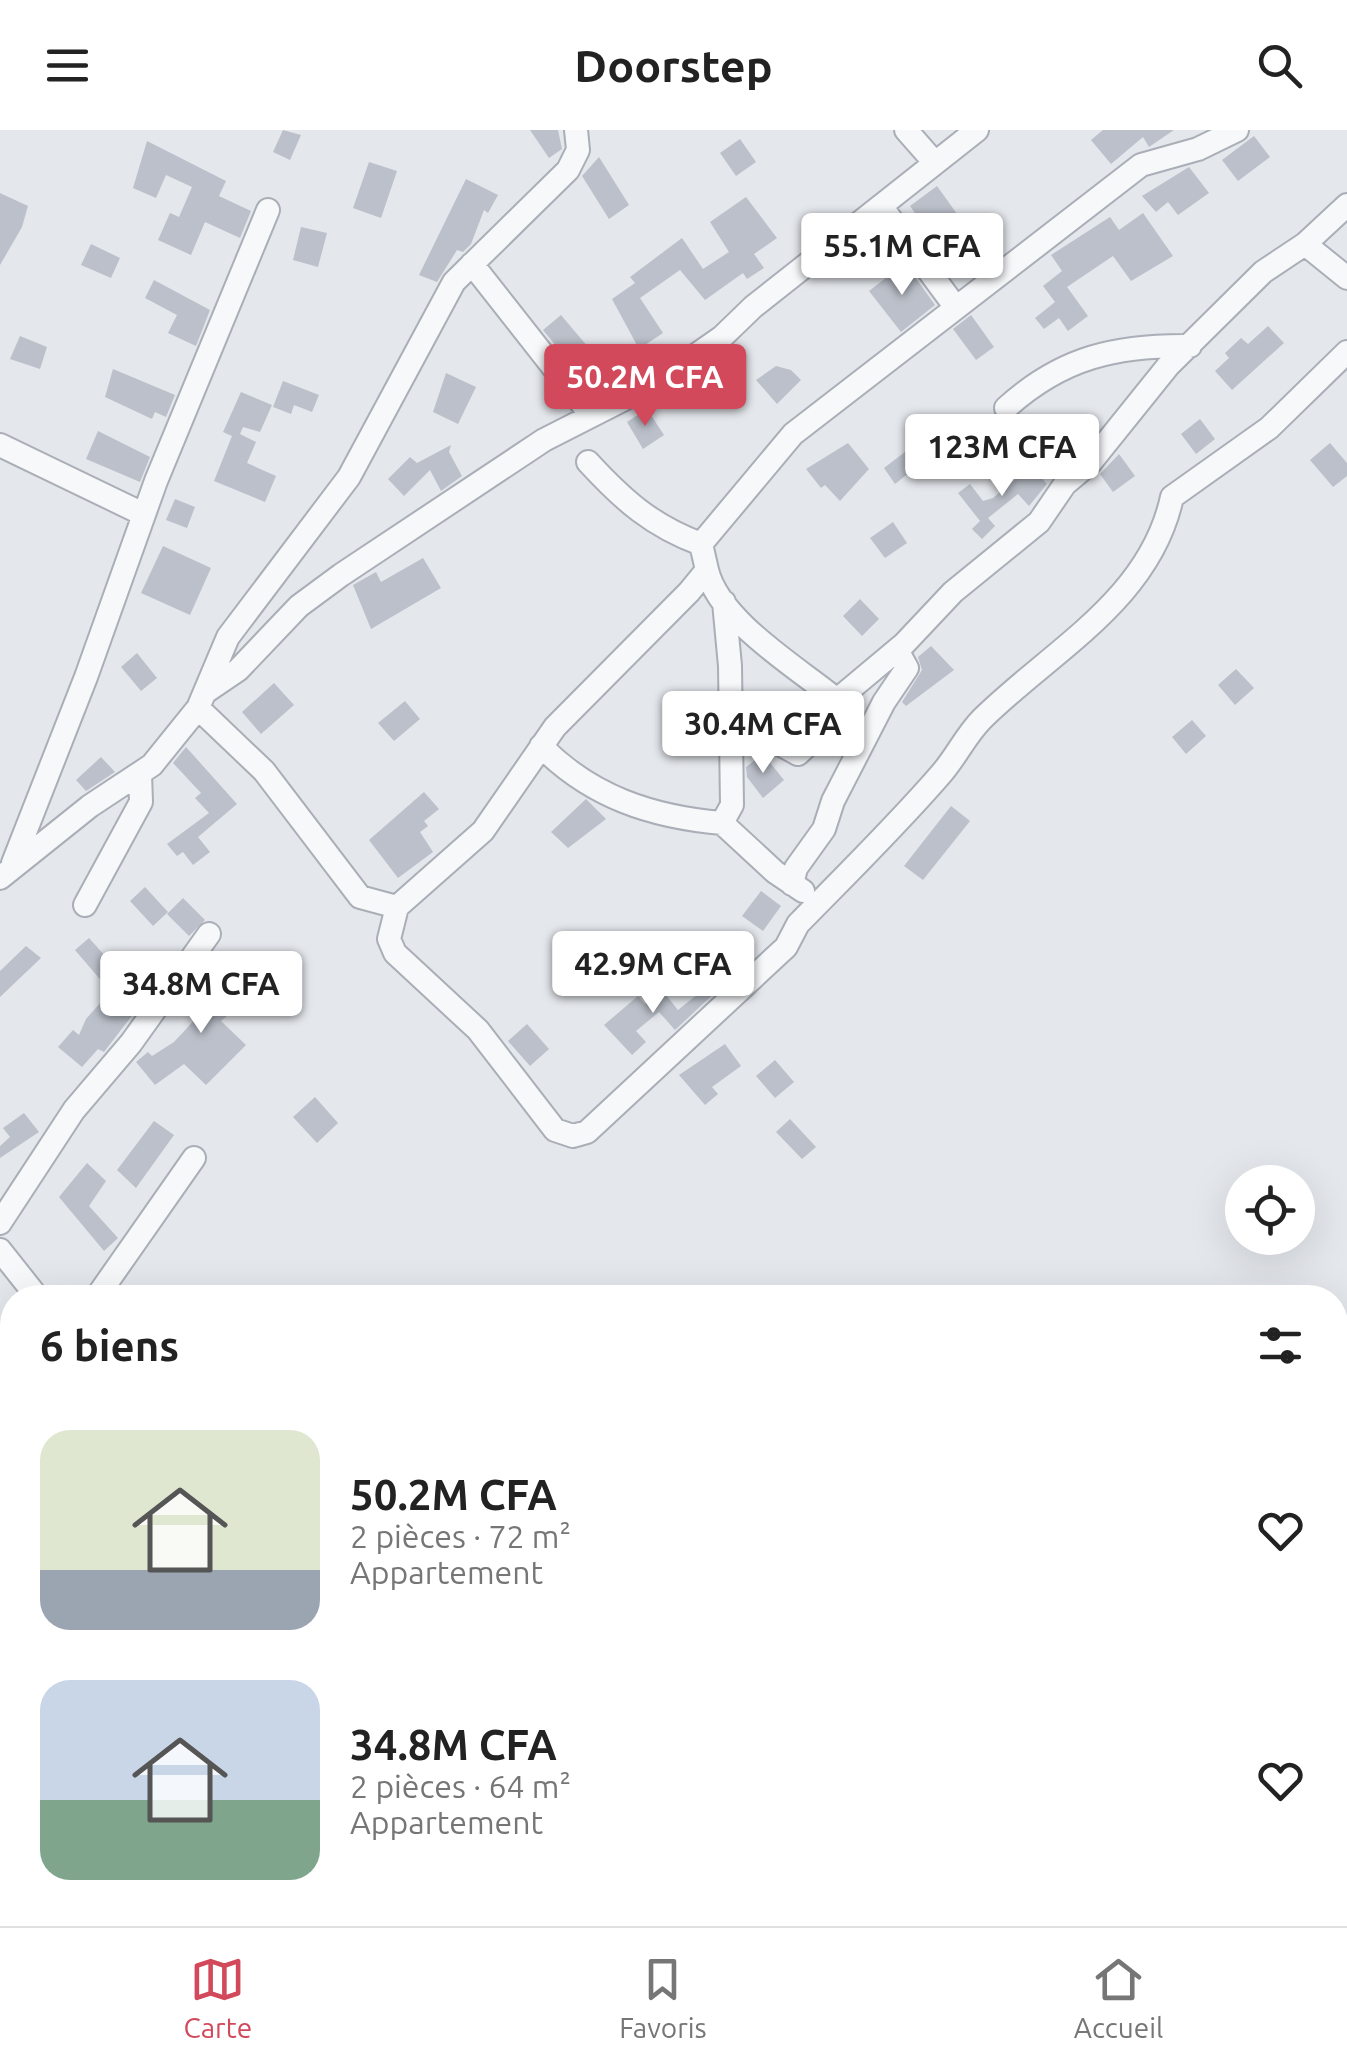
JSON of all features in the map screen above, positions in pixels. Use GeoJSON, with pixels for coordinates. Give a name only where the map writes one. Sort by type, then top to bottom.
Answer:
{"type":"FeatureCollection","features":[{"type":"Feature","properties":{"kind":"street"},"geometry":{"type":"LineString","coordinates":[[202,700],[228,637],[349,477],[439,305],[472,264],[568,170],[578,150],[576,130]]}},
{"type":"Feature","properties":{"kind":"street"},"geometry":{"type":"LineString","coordinates":[[906,130],[936,163]]}},
{"type":"Feature","properties":{"kind":"street"},"geometry":{"type":"LineString","coordinates":[[6,872],[140,774],[202,700],[238,670],[299,606],[590,414],[656,382],[722,338],[753,307],[977,130]]}},
{"type":"Feature","properties":{"kind":"street"},"geometry":{"type":"LineString","coordinates":[[701,544],[793,434],[954,305],[1141,165],[1198,149],[1237,130]]}},
{"type":"Feature","properties":{"kind":"street"},"geometry":{"type":"LineString","coordinates":[[778,743],[798,754],[808,748],[838,700],[897,650],[953,592],[1039,522],[1065,484],[1090,462],[1168,366],[1263,272],[1305,244],[1347,205]]}},
{"type":"Feature","properties":{"kind":"street"},"geometry":{"type":"LineString","coordinates":[[881,206],[954,305]]}},
{"type":"Feature","properties":{"kind":"street"},"geometry":{"type":"LineString","coordinates":[[6,872],[86,677],[143,514],[268,210]]}},
{"type":"Feature","properties":{"kind":"street"},"geometry":{"type":"LineString","coordinates":[[1305,244],[1347,278]]}},
{"type":"Feature","properties":{"kind":"street"},"geometry":{"type":"LineString","coordinates":[[472,264],[590,414]]}},
{"type":"Feature","properties":{"kind":"street"},"geometry":{"type":"LineString","coordinates":[[1006,408],[1049,374],[1081,360],[1139,344],[1190,346]]}},
{"type":"Feature","properties":{"kind":"street"},"geometry":{"type":"LineString","coordinates":[[707,570],[664,622],[541,746],[483,831],[397,907],[388,938],[395,953],[478,1030],[555,1130],[574,1136],[587,1132],[786,948],[798,924],[943,772],[979,721],[1046,667],[1146,566],[1164,534],[1172,497],[1269,428],[1347,352]]}},
{"type":"Feature","properties":{"kind":"street"},"geometry":{"type":"LineString","coordinates":[[0,445],[143,514]]}},
{"type":"Feature","properties":{"kind":"street"},"geometry":{"type":"LineString","coordinates":[[588,462],[626,504],[661,529],[701,544]]}},
{"type":"Feature","properties":{"kind":"street"},"geometry":{"type":"LineString","coordinates":[[701,544],[711,586],[724,602],[748,629],[838,700]]}},
{"type":"Feature","properties":{"kind":"street"},"geometry":{"type":"LineString","coordinates":[[722,823],[732,805],[731,681],[724,602]]}},
{"type":"Feature","properties":{"kind":"street"},"geometry":{"type":"LineString","coordinates":[[792,884],[796,868],[824,829],[833,801],[884,702],[908,668],[897,650]]}},
{"type":"Feature","properties":{"kind":"street"},"geometry":{"type":"LineString","coordinates":[[202,700],[264,771],[360,897],[397,907]]}},
{"type":"Feature","properties":{"kind":"street"},"geometry":{"type":"LineString","coordinates":[[541,746],[559,764],[628,806],[722,823],[792,884],[820,900]]}},
{"type":"Feature","properties":{"kind":"street"},"geometry":{"type":"LineString","coordinates":[[85,905],[141,802],[140,774]]}},
{"type":"Feature","properties":{"kind":"street"},"geometry":{"type":"LineString","coordinates":[[0,1223],[74,1110],[131,1043],[209,934]]}},
{"type":"Feature","properties":{"kind":"street"},"geometry":{"type":"LineString","coordinates":[[105,1285],[194,1158]]}},
{"type":"Feature","properties":{"kind":"street"},"geometry":{"type":"LineString","coordinates":[[0,1250],[28,1285]]}},
{"type":"Feature","properties":{"kind":"building"},"geometry":{"type":"Polygon","coordinates":[[[283,130],[301,135],[290,160],[273,152],[283,130]]]}},
{"type":"Feature","properties":{"kind":"building"},"geometry":{"type":"Polygon","coordinates":[[[530,130],[558,130],[562,149],[549,158],[530,130]]]}},
{"type":"Feature","properties":{"kind":"building"},"geometry":{"type":"Polygon","coordinates":[[[1103,130],[1174,130],[1149,147],[1143,137],[1111,164],[1091,140],[1103,130]]]}},
{"type":"Feature","properties":{"kind":"building"},"geometry":{"type":"Polygon","coordinates":[[[1254,136],[1270,157],[1238,181],[1222,160],[1254,136]]]}},
{"type":"Feature","properties":{"kind":"building"},"geometry":{"type":"Polygon","coordinates":[[[740,139],[756,162],[736,176],[720,153],[740,139]]]}},
{"type":"Feature","properties":{"kind":"building"},"geometry":{"type":"Polygon","coordinates":[[[147,141],[226,181],[219,196],[251,211],[240,238],[205,222],[191,255],[158,240],[170,213],[179,217],[192,187],[166,175],[156,198],[133,188],[147,141]]]}},
{"type":"Feature","properties":{"kind":"building"},"geometry":{"type":"Polygon","coordinates":[[[599,157],[629,205],[609,219],[582,176],[599,157]]]}},
{"type":"Feature","properties":{"kind":"building"},"geometry":{"type":"Polygon","coordinates":[[[369,162],[397,171],[381,218],[353,208],[369,162]]]}},
{"type":"Feature","properties":{"kind":"building"},"geometry":{"type":"Polygon","coordinates":[[[1189,167],[1209,193],[1178,215],[1168,202],[1156,212],[1142,196],[1189,167]]]}},
{"type":"Feature","properties":{"kind":"building"},"geometry":{"type":"Polygon","coordinates":[[[466,179],[498,195],[488,213],[484,210],[471,244],[463,252],[457,250],[437,282],[419,275],[466,179]]]}},
{"type":"Feature","properties":{"kind":"building"},"geometry":{"type":"Polygon","coordinates":[[[937,186],[990,260],[969,273],[939,224],[928,232],[910,206],[937,186]]]}},
{"type":"Feature","properties":{"kind":"building"},"geometry":{"type":"Polygon","coordinates":[[[0,193],[28,206],[22,227],[0,265],[0,193]]]}},
{"type":"Feature","properties":{"kind":"building"},"geometry":{"type":"Polygon","coordinates":[[[746,197],[777,238],[754,254],[764,268],[747,279],[743,273],[705,300],[680,270],[640,298],[663,333],[639,349],[612,299],[635,283],[630,277],[682,238],[703,269],[729,252],[710,222],[746,197]]]}},
{"type":"Feature","properties":{"kind":"building"},"geometry":{"type":"Polygon","coordinates":[[[1143,213],[1173,256],[1131,281],[1113,256],[1067,287],[1088,316],[1068,331],[1059,318],[1044,329],[1035,318],[1055,302],[1043,286],[1062,271],[1051,255],[1110,217],[1119,230],[1143,213]]]}},
{"type":"Feature","properties":{"kind":"building"},"geometry":{"type":"Polygon","coordinates":[[[301,227],[327,233],[318,267],[293,260],[301,227]]]}},
{"type":"Feature","properties":{"kind":"building"},"geometry":{"type":"Polygon","coordinates":[[[91,244],[120,258],[111,278],[81,265],[91,244]]]}},
{"type":"Feature","properties":{"kind":"building"},"geometry":{"type":"Polygon","coordinates":[[[905,263],[935,305],[901,332],[869,291],[905,263]]]}},
{"type":"Feature","properties":{"kind":"building"},"geometry":{"type":"Polygon","coordinates":[[[154,280],[210,310],[196,346],[168,333],[177,315],[145,298],[154,280]]]}},
{"type":"Feature","properties":{"kind":"building"},"geometry":{"type":"Polygon","coordinates":[[[561,315],[588,347],[570,363],[543,330],[561,315]]]}},
{"type":"Feature","properties":{"kind":"building"},"geometry":{"type":"Polygon","coordinates":[[[971,315],[994,347],[976,360],[953,329],[971,315]]]}},
{"type":"Feature","properties":{"kind":"building"},"geometry":{"type":"Polygon","coordinates":[[[1268,326],[1284,343],[1232,390],[1215,371],[1229,358],[1225,353],[1241,338],[1248,344],[1268,326]]]}},
{"type":"Feature","properties":{"kind":"building"},"geometry":{"type":"Polygon","coordinates":[[[20,336],[47,347],[40,369],[10,359],[20,336]]]}},
{"type":"Feature","properties":{"kind":"building"},"geometry":{"type":"Polygon","coordinates":[[[776,366],[791,370],[801,380],[777,404],[756,380],[776,366]]]}},
{"type":"Feature","properties":{"kind":"building"},"geometry":{"type":"Polygon","coordinates":[[[113,369],[175,395],[166,417],[155,412],[152,419],[105,397],[113,369]]]}},
{"type":"Feature","properties":{"kind":"building"},"geometry":{"type":"Polygon","coordinates":[[[446,373],[476,387],[458,424],[433,412],[446,373]]]}},
{"type":"Feature","properties":{"kind":"building"},"geometry":{"type":"Polygon","coordinates":[[[283,381],[319,395],[312,412],[294,405],[291,414],[273,407],[283,381]]]}},
{"type":"Feature","properties":{"kind":"building"},"geometry":{"type":"Polygon","coordinates":[[[241,392],[272,405],[260,432],[243,427],[240,434],[256,442],[247,463],[276,476],[265,502],[214,481],[232,436],[223,432],[241,392]]]}},
{"type":"Feature","properties":{"kind":"building"},"geometry":{"type":"Polygon","coordinates":[[[647,409],[664,435],[643,449],[627,422],[647,409]]]}},
{"type":"Feature","properties":{"kind":"building"},"geometry":{"type":"Polygon","coordinates":[[[1054,419],[1077,445],[1081,442],[1084,446],[1063,466],[1036,435],[1054,419]]]}},
{"type":"Feature","properties":{"kind":"building"},"geometry":{"type":"Polygon","coordinates":[[[1200,419],[1215,439],[1196,454],[1181,434],[1200,419]]]}},
{"type":"Feature","properties":{"kind":"building"},"geometry":{"type":"Polygon","coordinates":[[[98,431],[150,457],[140,482],[86,459],[98,431]]]}},
{"type":"Feature","properties":{"kind":"building"},"geometry":{"type":"Polygon","coordinates":[[[848,443],[869,469],[840,501],[825,485],[821,488],[806,469],[848,443]]]}},
{"type":"Feature","properties":{"kind":"building"},"geometry":{"type":"Polygon","coordinates":[[[1330,443],[1347,463],[1347,476],[1333,487],[1310,460],[1330,443]]]}},
{"type":"Feature","properties":{"kind":"building"},"geometry":{"type":"Polygon","coordinates":[[[451,445],[449,452],[462,476],[441,491],[430,470],[404,496],[388,479],[410,457],[417,463],[451,445]]]}},
{"type":"Feature","properties":{"kind":"building"},"geometry":{"type":"Polygon","coordinates":[[[914,445],[925,460],[895,484],[884,468],[914,445]]]}},
{"type":"Feature","properties":{"kind":"building"},"geometry":{"type":"Polygon","coordinates":[[[1119,454],[1135,476],[1113,492],[1100,474],[1119,454]]]}},
{"type":"Feature","properties":{"kind":"building"},"geometry":{"type":"Polygon","coordinates":[[[1031,466],[1047,484],[1029,506],[1018,494],[988,518],[995,526],[982,539],[972,529],[980,521],[958,493],[970,484],[983,501],[993,498],[1031,466]]]}},
{"type":"Feature","properties":{"kind":"building"},"geometry":{"type":"Polygon","coordinates":[[[175,499],[195,507],[187,528],[166,520],[175,499]]]}},
{"type":"Feature","properties":{"kind":"building"},"geometry":{"type":"Polygon","coordinates":[[[893,522],[907,543],[885,558],[870,538],[893,522]]]}},
{"type":"Feature","properties":{"kind":"building"},"geometry":{"type":"Polygon","coordinates":[[[163,546],[211,568],[190,615],[141,593],[163,546]]]}},
{"type":"Feature","properties":{"kind":"building"},"geometry":{"type":"Polygon","coordinates":[[[423,558],[441,588],[371,629],[353,585],[376,572],[381,582],[423,558]]]}},
{"type":"Feature","properties":{"kind":"building"},"geometry":{"type":"Polygon","coordinates":[[[860,599],[879,619],[862,636],[843,616],[860,599]]]}},
{"type":"Feature","properties":{"kind":"building"},"geometry":{"type":"Polygon","coordinates":[[[931,646],[954,670],[906,706],[902,702],[922,670],[918,657],[931,646]]]}},
{"type":"Feature","properties":{"kind":"building"},"geometry":{"type":"Polygon","coordinates":[[[137,653],[157,678],[141,691],[121,667],[137,653]]]}},
{"type":"Feature","properties":{"kind":"building"},"geometry":{"type":"Polygon","coordinates":[[[1236,669],[1254,688],[1235,705],[1218,685],[1236,669]]]}},
{"type":"Feature","properties":{"kind":"building"},"geometry":{"type":"Polygon","coordinates":[[[274,683],[294,705],[261,734],[242,712],[274,683]]]}},
{"type":"Feature","properties":{"kind":"building"},"geometry":{"type":"Polygon","coordinates":[[[405,701],[420,719],[394,741],[378,723],[405,701]]]}},
{"type":"Feature","properties":{"kind":"building"},"geometry":{"type":"Polygon","coordinates":[[[1192,720],[1206,736],[1186,754],[1172,737],[1192,720]]]}},
{"type":"Feature","properties":{"kind":"building"},"geometry":{"type":"Polygon","coordinates":[[[186,747],[237,804],[198,837],[210,852],[193,865],[183,852],[177,856],[167,844],[209,813],[195,798],[201,793],[173,763],[186,747]]]}},
{"type":"Feature","properties":{"kind":"building"},"geometry":{"type":"Polygon","coordinates":[[[763,754],[784,780],[763,798],[747,777],[746,767],[763,754]]]}},
{"type":"Feature","properties":{"kind":"building"},"geometry":{"type":"Polygon","coordinates":[[[101,757],[115,772],[86,791],[76,780],[101,757]]]}},
{"type":"Feature","properties":{"kind":"building"},"geometry":{"type":"Polygon","coordinates":[[[424,792],[439,809],[424,821],[428,826],[420,832],[433,852],[398,878],[369,840],[424,792]]]}},
{"type":"Feature","properties":{"kind":"building"},"geometry":{"type":"Polygon","coordinates":[[[586,799],[606,819],[568,848],[551,832],[586,799]]]}},
{"type":"Feature","properties":{"kind":"building"},"geometry":{"type":"Polygon","coordinates":[[[951,806],[970,821],[923,880],[904,866],[951,806]]]}},
{"type":"Feature","properties":{"kind":"building"},"geometry":{"type":"Polygon","coordinates":[[[145,887],[168,912],[153,926],[130,901],[145,887]]]}},
{"type":"Feature","properties":{"kind":"building"},"geometry":{"type":"Polygon","coordinates":[[[761,891],[781,906],[763,931],[742,916],[761,891]]]}},
{"type":"Feature","properties":{"kind":"building"},"geometry":{"type":"Polygon","coordinates":[[[183,898],[205,920],[189,936],[167,914],[183,898]]]}},
{"type":"Feature","properties":{"kind":"building"},"geometry":{"type":"Polygon","coordinates":[[[89,938],[107,958],[113,953],[123,970],[104,984],[75,950],[89,938]]]}},
{"type":"Feature","properties":{"kind":"building"},"geometry":{"type":"Polygon","coordinates":[[[26,946],[41,958],[0,997],[0,971],[26,946]]]}},
{"type":"Feature","properties":{"kind":"building"},"geometry":{"type":"Polygon","coordinates":[[[722,951],[738,971],[723,985],[706,965],[722,951]]]}},
{"type":"Feature","properties":{"kind":"building"},"geometry":{"type":"Polygon","coordinates":[[[213,965],[243,1002],[221,1021],[246,1045],[206,1085],[184,1064],[155,1085],[136,1062],[148,1052],[152,1056],[174,1042],[199,1015],[193,1010],[207,989],[198,978],[213,965]]]}},
{"type":"Feature","properties":{"kind":"building"},"geometry":{"type":"Polygon","coordinates":[[[714,981],[720,988],[675,1030],[659,1012],[636,1031],[646,1042],[632,1055],[604,1025],[638,996],[645,1004],[662,990],[678,1010],[714,981]]]}},
{"type":"Feature","properties":{"kind":"building"},"geometry":{"type":"Polygon","coordinates":[[[110,992],[134,1013],[104,1052],[98,1049],[82,1067],[58,1047],[73,1030],[79,1035],[86,1019],[110,992]]]}},
{"type":"Feature","properties":{"kind":"building"},"geometry":{"type":"Polygon","coordinates":[[[527,1024],[549,1049],[530,1066],[508,1041],[527,1024]]]}},
{"type":"Feature","properties":{"kind":"building"},"geometry":{"type":"Polygon","coordinates":[[[725,1044],[741,1066],[712,1087],[718,1094],[705,1105],[679,1075],[725,1044]]]}},
{"type":"Feature","properties":{"kind":"building"},"geometry":{"type":"Polygon","coordinates":[[[775,1060],[794,1082],[775,1098],[756,1076],[775,1060]]]}},
{"type":"Feature","properties":{"kind":"building"},"geometry":{"type":"Polygon","coordinates":[[[315,1097],[338,1123],[317,1143],[293,1117],[315,1097]]]}},
{"type":"Feature","properties":{"kind":"building"},"geometry":{"type":"Polygon","coordinates":[[[24,1113],[39,1132],[0,1158],[0,1146],[10,1137],[3,1128],[24,1113]]]}},
{"type":"Feature","properties":{"kind":"building"},"geometry":{"type":"Polygon","coordinates":[[[790,1119],[816,1147],[802,1159],[776,1132],[790,1119]]]}},
{"type":"Feature","properties":{"kind":"building"},"geometry":{"type":"Polygon","coordinates":[[[154,1121],[174,1135],[136,1188],[117,1170],[154,1121]]]}},
{"type":"Feature","properties":{"kind":"building"},"geometry":{"type":"Polygon","coordinates":[[[87,1163],[106,1181],[89,1206],[118,1238],[104,1251],[59,1197],[87,1163]]]}}]}
